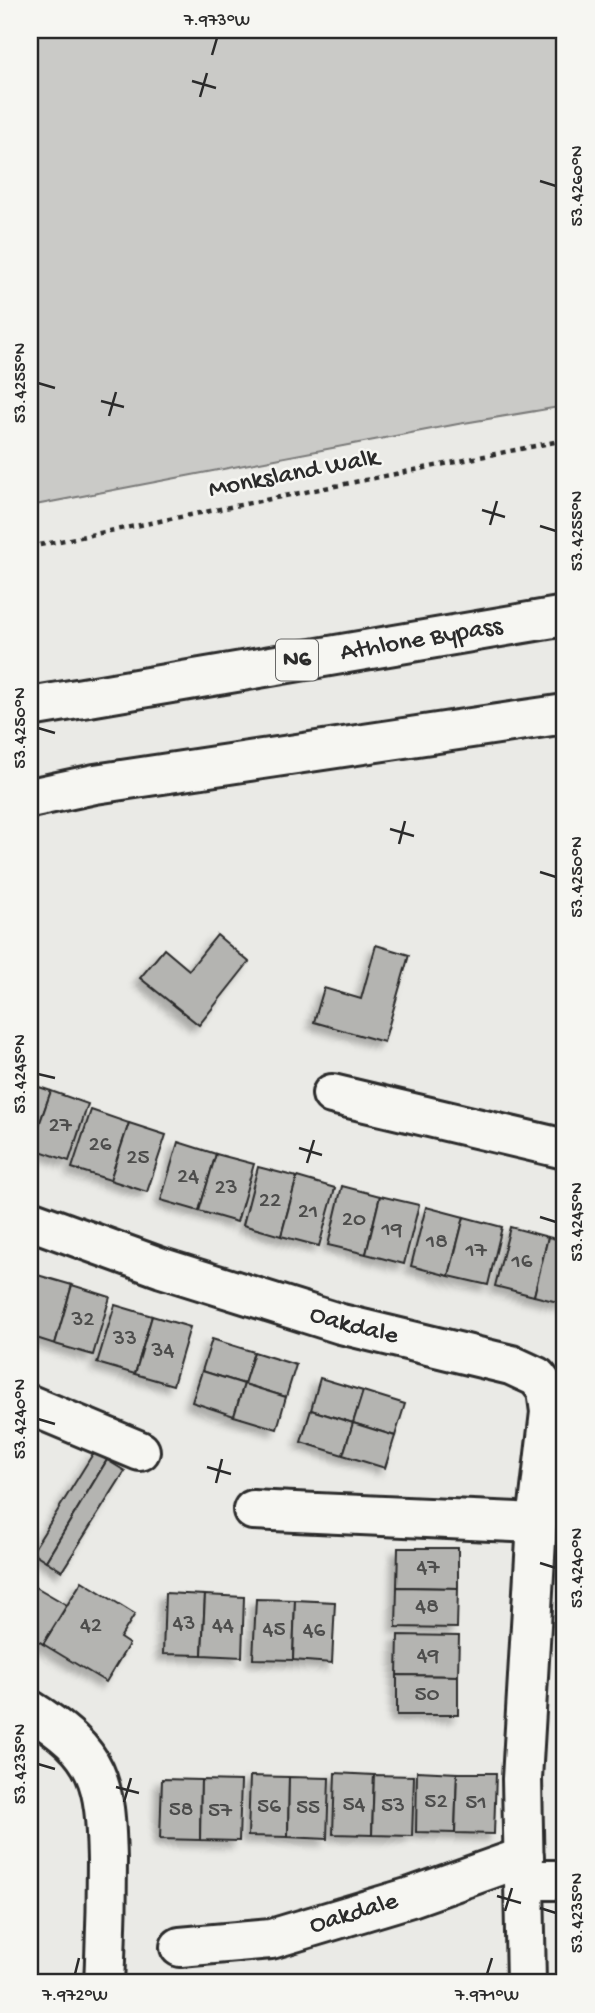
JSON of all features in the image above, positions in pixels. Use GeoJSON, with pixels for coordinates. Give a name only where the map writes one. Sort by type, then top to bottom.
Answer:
{"type":"FeatureCollection","features":[{"type":"Feature","properties":{"kind":"main road","name":"Athlone Bypass"},"geometry":{"type":"LineString","coordinates":[[30,707],[565,616]]}},
{"type":"Feature","properties":{"kind":"main road"},"geometry":{"type":"LineString","coordinates":[[30,798],[95,784],[565,714]]}},
{"type":"Feature","properties":{"kind":"main road"},"geometry":{"type":"LineString","coordinates":[[332,1094],[565,1149]]}},
{"type":"Feature","properties":{"kind":"main road","name":"Oakdale"},"geometry":{"type":"LineString","coordinates":[[30,1220],[162,1268],[315,1316],[511,1365],[537,1377],[547,1390],[550,1412],[537,1523],[522,1779],[526,1983]]}},
{"type":"Feature","properties":{"kind":"main road"},"geometry":{"type":"LineString","coordinates":[[30,1405],[140,1451]]}},
{"type":"Feature","properties":{"kind":"main road"},"geometry":{"type":"LineString","coordinates":[[253,1510],[537,1523]]}},
{"type":"Feature","properties":{"kind":"main road"},"geometry":{"type":"LineString","coordinates":[[30,1710],[57,1727],[80,1749],[102,1787],[107,1823],[108,1911],[104,1983]]}},
{"type":"Feature","properties":{"kind":"main road","name":"Oakdale"},"geometry":{"type":"LineString","coordinates":[[180,1947],[271,1939],[411,1897],[524,1868],[565,1880]]}},
{"type":"Feature","properties":{"kind":"path","name":"Monksland Walk"},"geometry":{"type":"LineString","coordinates":[[30,547],[565,440]]}},
{"type":"Feature","properties":{"kind":"shaded area"},"geometry":{"type":"Polygon","coordinates":[[[30,30],[565,30],[565,406],[30,506],[30,30]]]}},
{"type":"Feature","properties":{"kind":"building"},"geometry":{"type":"Polygon","coordinates":[[[217,935],[249,962],[199,1025],[140,978],[164,949],[189,970],[217,935]]]}},
{"type":"Feature","properties":{"kind":"building"},"geometry":{"type":"Polygon","coordinates":[[[376,945],[409,955],[384,1042],[314,1022],[324,988],[361,999],[376,945]]]}},
{"type":"Feature","properties":{"kind":"building"},"geometry":{"type":"Polygon","coordinates":[[[30,1084],[51,1091],[31,1148],[30,1148],[30,1084]]]}},
{"type":"Feature","properties":{"kind":"building"},"geometry":{"type":"Polygon","coordinates":[[[51,1091],[88,1104],[69,1161],[31,1148],[51,1091]]]}},
{"type":"Feature","properties":{"kind":"building"},"geometry":{"type":"Polygon","coordinates":[[[91,1110],[129,1123],[110,1180],[72,1168],[91,1110]]]}},
{"type":"Feature","properties":{"kind":"building"},"geometry":{"type":"Polygon","coordinates":[[[129,1123],[166,1135],[147,1192],[110,1180],[129,1123]]]}},
{"type":"Feature","properties":{"kind":"building"},"geometry":{"type":"Polygon","coordinates":[[[178,1142],[216,1154],[199,1211],[161,1200],[178,1142]]]}},
{"type":"Feature","properties":{"kind":"building"},"geometry":{"type":"Polygon","coordinates":[[[216,1154],[254,1164],[237,1222],[199,1211],[216,1154]]]}},
{"type":"Feature","properties":{"kind":"building"},"geometry":{"type":"Polygon","coordinates":[[[258,1167],[297,1177],[281,1236],[243,1225],[258,1167]]]}},
{"type":"Feature","properties":{"kind":"building"},"geometry":{"type":"Polygon","coordinates":[[[297,1177],[335,1188],[319,1246],[281,1236],[297,1177]]]}},
{"type":"Feature","properties":{"kind":"building"},"geometry":{"type":"Polygon","coordinates":[[[342,1186],[380,1196],[366,1254],[328,1245],[342,1186]]]}},
{"type":"Feature","properties":{"kind":"building"},"geometry":{"type":"Polygon","coordinates":[[[380,1196],[419,1205],[404,1264],[366,1254],[380,1196]]]}},
{"type":"Feature","properties":{"kind":"building"},"geometry":{"type":"Polygon","coordinates":[[[426,1207],[464,1217],[449,1276],[411,1266],[426,1207]]]}},
{"type":"Feature","properties":{"kind":"building"},"geometry":{"type":"Polygon","coordinates":[[[464,1217],[502,1227],[488,1285],[449,1276],[464,1217]]]}},
{"type":"Feature","properties":{"kind":"building"},"geometry":{"type":"Polygon","coordinates":[[[510,1227],[548,1237],[534,1296],[495,1286],[510,1227]]]}},
{"type":"Feature","properties":{"kind":"building"},"geometry":{"type":"Polygon","coordinates":[[[548,1237],[565,1241],[565,1304],[534,1296],[548,1237]]]}},
{"type":"Feature","properties":{"kind":"building"},"geometry":{"type":"Polygon","coordinates":[[[34,1274],[72,1285],[55,1344],[30,1336],[30,1290],[34,1274]]]}},
{"type":"Feature","properties":{"kind":"building"},"geometry":{"type":"Polygon","coordinates":[[[72,1285],[110,1297],[93,1355],[55,1344],[72,1285]]]}},
{"type":"Feature","properties":{"kind":"building"},"geometry":{"type":"Polygon","coordinates":[[[115,1305],[152,1316],[135,1374],[97,1363],[115,1305]]]}},
{"type":"Feature","properties":{"kind":"building"},"geometry":{"type":"Polygon","coordinates":[[[152,1316],[190,1327],[173,1385],[135,1374],[152,1316]]]}},
{"type":"Feature","properties":{"kind":"building"},"geometry":{"type":"Polygon","coordinates":[[[212,1339],[254,1352],[244,1384],[202,1371],[212,1339]]]}},
{"type":"Feature","properties":{"kind":"building"},"geometry":{"type":"Polygon","coordinates":[[[254,1352],[296,1365],[286,1397],[244,1384],[254,1352]]]}},
{"type":"Feature","properties":{"kind":"building"},"geometry":{"type":"Polygon","coordinates":[[[202,1371],[244,1384],[234,1416],[192,1402],[202,1371]]]}},
{"type":"Feature","properties":{"kind":"building"},"geometry":{"type":"Polygon","coordinates":[[[320,1378],[363,1391],[353,1423],[311,1410],[320,1378]]]}},
{"type":"Feature","properties":{"kind":"building"},"geometry":{"type":"Polygon","coordinates":[[[244,1384],[286,1397],[277,1429],[234,1416],[244,1384]]]}},
{"type":"Feature","properties":{"kind":"building"},"geometry":{"type":"Polygon","coordinates":[[[363,1391],[405,1404],[395,1436],[353,1423],[363,1391]]]}},
{"type":"Feature","properties":{"kind":"building"},"geometry":{"type":"Polygon","coordinates":[[[311,1410],[353,1423],[343,1455],[301,1442],[311,1410]]]}},
{"type":"Feature","properties":{"kind":"building"},"geometry":{"type":"Polygon","coordinates":[[[353,1423],[395,1436],[385,1468],[343,1455],[353,1423]]]}},
{"type":"Feature","properties":{"kind":"building"},"geometry":{"type":"Polygon","coordinates":[[[94,1452],[107,1460],[46,1561],[32,1552],[94,1452]]]}},
{"type":"Feature","properties":{"kind":"building"},"geometry":{"type":"Polygon","coordinates":[[[107,1460],[125,1471],[62,1571],[46,1561],[107,1460]]]}},
{"type":"Feature","properties":{"kind":"building"},"geometry":{"type":"Polygon","coordinates":[[[398,1548],[458,1548],[458,1588],[397,1587],[398,1548]]]}},
{"type":"Feature","properties":{"kind":"building"},"geometry":{"type":"Polygon","coordinates":[[[82,1581],[135,1614],[120,1638],[129,1644],[106,1682],[43,1644],[82,1581]]]}},
{"type":"Feature","properties":{"kind":"building"},"geometry":{"type":"Polygon","coordinates":[[[36,1587],[67,1605],[43,1644],[30,1635],[30,1597],[36,1587]]]}},
{"type":"Feature","properties":{"kind":"building"},"geometry":{"type":"Polygon","coordinates":[[[397,1587],[458,1588],[457,1628],[396,1627],[397,1587]]]}},
{"type":"Feature","properties":{"kind":"building"},"geometry":{"type":"Polygon","coordinates":[[[165,1593],[205,1595],[202,1655],[163,1654],[165,1593]]]}},
{"type":"Feature","properties":{"kind":"building"},"geometry":{"type":"Polygon","coordinates":[[[205,1595],[244,1597],[242,1657],[202,1655],[205,1595]]]}},
{"type":"Feature","properties":{"kind":"building"},"geometry":{"type":"Polygon","coordinates":[[[256,1599],[295,1600],[293,1660],[253,1659],[256,1599]]]}},
{"type":"Feature","properties":{"kind":"building"},"geometry":{"type":"Polygon","coordinates":[[[295,1600],[335,1602],[332,1663],[293,1660],[295,1600]]]}},
{"type":"Feature","properties":{"kind":"building"},"geometry":{"type":"Polygon","coordinates":[[[398,1635],[459,1636],[458,1676],[397,1675],[398,1635]]]}},
{"type":"Feature","properties":{"kind":"building"},"geometry":{"type":"Polygon","coordinates":[[[397,1675],[458,1676],[458,1715],[397,1715],[397,1675]]]}},
{"type":"Feature","properties":{"kind":"building"},"geometry":{"type":"Polygon","coordinates":[[[417,1771],[457,1773],[455,1833],[416,1832],[417,1771]]]}},
{"type":"Feature","properties":{"kind":"building"},"geometry":{"type":"Polygon","coordinates":[[[335,1773],[374,1775],[372,1835],[333,1834],[335,1773]]]}},
{"type":"Feature","properties":{"kind":"building"},"geometry":{"type":"Polygon","coordinates":[[[457,1773],[496,1773],[494,1834],[455,1833],[457,1773]]]}},
{"type":"Feature","properties":{"kind":"building"},"geometry":{"type":"Polygon","coordinates":[[[374,1775],[414,1776],[412,1836],[372,1835],[374,1775]]]}},
{"type":"Feature","properties":{"kind":"building"},"geometry":{"type":"Polygon","coordinates":[[[250,1776],[289,1777],[288,1837],[248,1836],[250,1776]]]}},
{"type":"Feature","properties":{"kind":"building"},"geometry":{"type":"Polygon","coordinates":[[[289,1777],[329,1778],[327,1839],[288,1837],[289,1777]]]}},
{"type":"Feature","properties":{"kind":"building"},"geometry":{"type":"Polygon","coordinates":[[[162,1779],[201,1780],[200,1840],[160,1839],[162,1779]]]}},
{"type":"Feature","properties":{"kind":"building"},"geometry":{"type":"Polygon","coordinates":[[[201,1780],[241,1781],[239,1841],[200,1840],[201,1780]]]}}]}
